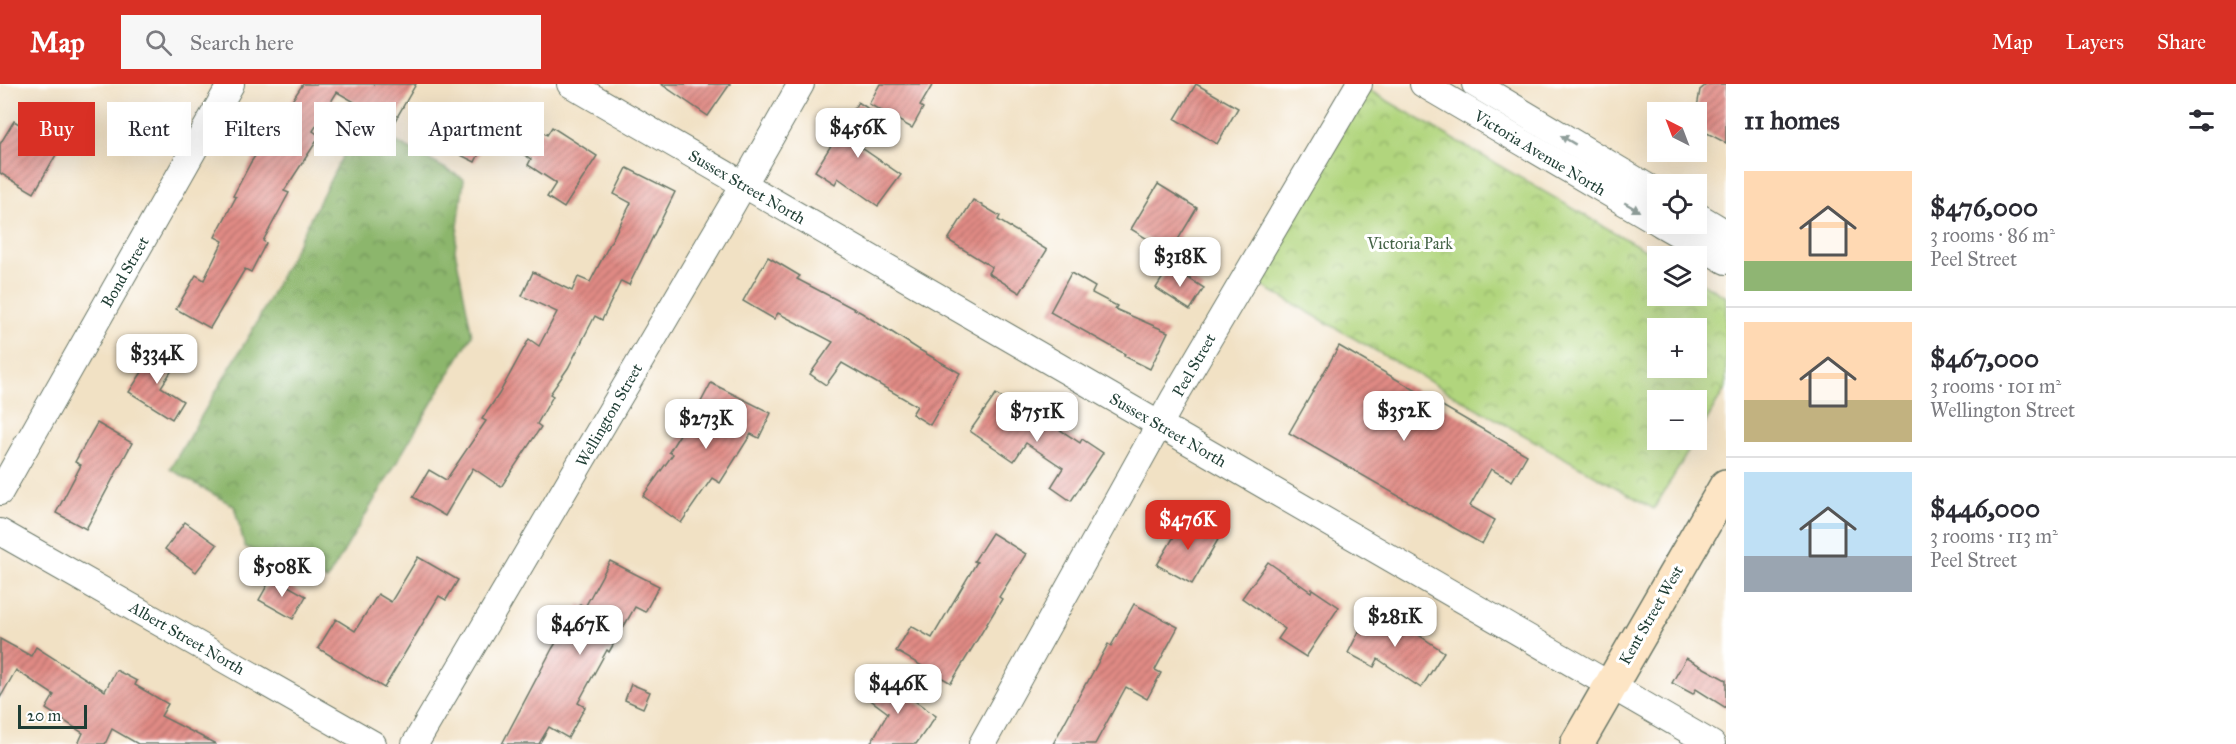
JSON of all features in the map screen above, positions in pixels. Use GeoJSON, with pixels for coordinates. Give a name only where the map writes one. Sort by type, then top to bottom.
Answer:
{"type":"FeatureCollection","features":[{"type":"Feature","properties":{"kind":"main road","name":"Kent Street West"},"geometry":{"type":"LineString","coordinates":[[1577,744],[1726,486]]}},
{"type":"Feature","properties":{"kind":"street","name":"Bond Street"},"geometry":{"type":"LineString","coordinates":[[0,492],[231,84]]}},
{"type":"Feature","properties":{"kind":"street","name":"Sussex Street North"},"geometry":{"type":"LineString","coordinates":[[570,84],[1712,744]]}},
{"type":"Feature","properties":{"kind":"street","name":"Wellington Street"},"geometry":{"type":"LineString","coordinates":[[415,744],[801,84]]}},
{"type":"Feature","properties":{"kind":"street","name":"Peel Street"},"geometry":{"type":"LineString","coordinates":[[982,744],[1160,426],[1359,84]]}},
{"type":"Feature","properties":{"kind":"street","name":"Victoria Avenue North"},"geometry":{"type":"LineString","coordinates":[[1423,84],[1647,216]]}},
{"type":"Feature","properties":{"kind":"street","name":"Victoria Avenue North"},"geometry":{"type":"LineString","coordinates":[[1475,84],[1647,186]]}},
{"type":"Feature","properties":{"kind":"street"},"geometry":{"type":"LineString","coordinates":[[1707,222],[1726,233]]}},
{"type":"Feature","properties":{"kind":"street","name":"Victoria Avenue North"},"geometry":{"type":"LineString","coordinates":[[1678,234],[1726,261]]}},
{"type":"Feature","properties":{"kind":"street","name":"Albert Street North"},"geometry":{"type":"LineString","coordinates":[[0,532],[373,744]]}},
{"type":"Feature","properties":{"kind":"green space","name":"Victoria Park"},"geometry":{"type":"Polygon","coordinates":[[[1367,89],[1647,251],[1647,306],[1707,306],[1707,286],[1726,297],[1726,387],[1707,420],[1707,390],[1647,390],[1647,450],[1689,450],[1654,509],[1255,282],[1367,89]]]}},
{"type":"Feature","properties":{"kind":"green space"},"geometry":{"type":"Polygon","coordinates":[[[396,142],[408,148],[408,156],[422,156],[464,179],[455,250],[472,335],[327,580],[245,547],[234,506],[170,469],[256,324],[342,156],[396,156],[396,142]]]}},
{"type":"Feature","properties":{"kind":"building"},"geometry":{"type":"Polygon","coordinates":[[[303,84],[416,84],[396,119],[396,102],[354,102],[337,92],[331,102],[314,102],[314,145],[284,191],[289,193],[263,241],[266,243],[251,272],[245,269],[210,328],[176,309],[196,275],[204,280],[223,241],[215,237],[236,197],[233,196],[255,156],[302,156],[302,102],[291,102],[303,84]]]}},
{"type":"Feature","properties":{"kind":"building"},"geometry":{"type":"Polygon","coordinates":[[[661,84],[730,84],[708,116],[661,84]]]}},
{"type":"Feature","properties":{"kind":"building"},"geometry":{"type":"Polygon","coordinates":[[[880,84],[933,84],[920,106],[923,108],[912,128],[869,104],[880,84]]]}},
{"type":"Feature","properties":{"kind":"building"},"geometry":{"type":"Polygon","coordinates":[[[1196,84],[1238,108],[1217,144],[1175,119],[1196,84]]]}},
{"type":"Feature","properties":{"kind":"building"},"geometry":{"type":"Polygon","coordinates":[[[1707,84],[1726,84],[1726,143],[1707,133],[1707,102],[1698,102],[1700,90],[1707,84]]]}},
{"type":"Feature","properties":{"kind":"building"},"geometry":{"type":"Polygon","coordinates":[[[858,102],[878,115],[859,146],[901,175],[878,206],[838,178],[835,184],[815,171],[858,102]]]}},
{"type":"Feature","properties":{"kind":"building"},"geometry":{"type":"Polygon","coordinates":[[[14,121],[18,123],[18,156],[55,156],[34,193],[0,173],[0,144],[14,121]]]}},
{"type":"Feature","properties":{"kind":"building"},"geometry":{"type":"Polygon","coordinates":[[[552,127],[597,156],[564,208],[547,197],[556,183],[528,165],[531,159],[526,156],[544,156],[544,133],[547,135],[552,127]]]}},
{"type":"Feature","properties":{"kind":"building"},"geometry":{"type":"Polygon","coordinates":[[[463,156],[478,156],[475,162],[463,156]]]}},
{"type":"Feature","properties":{"kind":"building"},"geometry":{"type":"Polygon","coordinates":[[[627,168],[675,192],[629,285],[621,281],[602,320],[595,316],[568,368],[550,394],[553,396],[537,424],[541,427],[501,487],[473,468],[445,516],[413,497],[429,470],[446,480],[486,421],[482,419],[499,394],[529,339],[539,346],[557,312],[522,296],[533,272],[572,291],[578,277],[590,282],[631,203],[614,194],[627,168]]]}},
{"type":"Feature","properties":{"kind":"building"},"geometry":{"type":"Polygon","coordinates":[[[1158,184],[1197,208],[1170,253],[1131,229],[1158,184]]]}},
{"type":"Feature","properties":{"kind":"building"},"geometry":{"type":"Polygon","coordinates":[[[973,200],[1000,216],[998,220],[1047,250],[1020,293],[988,273],[992,267],[948,240],[973,200]]]}},
{"type":"Feature","properties":{"kind":"building"},"geometry":{"type":"Polygon","coordinates":[[[768,257],[800,276],[797,279],[862,313],[960,373],[930,425],[912,414],[917,406],[842,363],[826,385],[810,374],[833,342],[778,313],[774,319],[743,301],[768,257]]]}},
{"type":"Feature","properties":{"kind":"building"},"geometry":{"type":"Polygon","coordinates":[[[1170,266],[1204,288],[1190,310],[1156,288],[1170,266]]]}},
{"type":"Feature","properties":{"kind":"building"},"geometry":{"type":"Polygon","coordinates":[[[1071,273],[1095,287],[1092,293],[1117,306],[1115,309],[1168,332],[1150,369],[1050,312],[1071,273]]]}},
{"type":"Feature","properties":{"kind":"building"},"geometry":{"type":"Polygon","coordinates":[[[1339,346],[1527,455],[1512,481],[1491,469],[1470,506],[1495,520],[1482,544],[1289,433],[1339,346]]]}},
{"type":"Feature","properties":{"kind":"building"},"geometry":{"type":"Polygon","coordinates":[[[157,349],[178,361],[161,387],[183,401],[172,419],[129,392],[157,349]]]}},
{"type":"Feature","properties":{"kind":"building"},"geometry":{"type":"Polygon","coordinates":[[[711,383],[771,413],[759,438],[751,434],[720,483],[712,478],[681,523],[643,496],[673,454],[669,452],[682,431],[685,432],[711,383]]]}},
{"type":"Feature","properties":{"kind":"building"},"geometry":{"type":"Polygon","coordinates":[[[996,394],[1027,416],[1030,410],[1080,443],[1082,439],[1103,453],[1071,501],[1051,487],[1063,468],[1026,443],[1014,461],[970,431],[996,394]]]}},
{"type":"Feature","properties":{"kind":"building"},"geometry":{"type":"Polygon","coordinates":[[[97,423],[132,443],[86,529],[56,513],[81,465],[75,462],[97,423]]]}},
{"type":"Feature","properties":{"kind":"building"},"geometry":{"type":"Polygon","coordinates":[[[1185,518],[1219,538],[1192,584],[1157,565],[1185,518]]]}},
{"type":"Feature","properties":{"kind":"building"},"geometry":{"type":"Polygon","coordinates":[[[185,522],[217,545],[196,572],[165,549],[185,522]]]}},
{"type":"Feature","properties":{"kind":"building"},"geometry":{"type":"Polygon","coordinates":[[[992,533],[1026,554],[999,597],[1002,599],[951,683],[896,651],[911,626],[932,638],[992,533]]]}},
{"type":"Feature","properties":{"kind":"building"},"geometry":{"type":"Polygon","coordinates":[[[418,557],[458,580],[446,600],[439,596],[384,688],[318,648],[336,619],[355,631],[378,594],[391,602],[418,557]]]}},
{"type":"Feature","properties":{"kind":"building"},"geometry":{"type":"Polygon","coordinates":[[[610,561],[659,586],[645,612],[635,607],[609,652],[607,650],[578,703],[585,707],[568,738],[549,727],[539,744],[502,744],[552,649],[580,604],[585,607],[610,561]]]}},
{"type":"Feature","properties":{"kind":"building"},"geometry":{"type":"Polygon","coordinates":[[[1268,562],[1311,592],[1312,589],[1339,607],[1306,657],[1278,639],[1285,629],[1242,598],[1268,562]]]}},
{"type":"Feature","properties":{"kind":"building"},"geometry":{"type":"Polygon","coordinates":[[[272,577],[306,596],[293,619],[259,600],[272,577]]]}},
{"type":"Feature","properties":{"kind":"building"},"geometry":{"type":"Polygon","coordinates":[[[1134,604],[1178,627],[1155,670],[1161,673],[1147,699],[1126,687],[1095,744],[1053,744],[1108,644],[1111,646],[1134,604]]]}},
{"type":"Feature","properties":{"kind":"building"},"geometry":{"type":"Polygon","coordinates":[[[1371,608],[1399,622],[1444,652],[1421,688],[1378,659],[1374,667],[1348,653],[1371,608]]]}},
{"type":"Feature","properties":{"kind":"building"},"geometry":{"type":"Polygon","coordinates":[[[0,639],[31,656],[36,647],[105,691],[116,670],[137,681],[135,685],[168,704],[161,716],[216,744],[138,744],[112,729],[105,744],[78,744],[83,733],[46,709],[54,695],[16,670],[0,698],[0,639]]]}},
{"type":"Feature","properties":{"kind":"building"},"geometry":{"type":"Polygon","coordinates":[[[1686,658],[1726,680],[1726,708],[1696,689],[1693,694],[1672,683],[1686,658]]]}},
{"type":"Feature","properties":{"kind":"building"},"geometry":{"type":"Polygon","coordinates":[[[878,675],[936,716],[916,744],[870,744],[888,713],[864,695],[878,675]]]}},
{"type":"Feature","properties":{"kind":"building"},"geometry":{"type":"Polygon","coordinates":[[[631,684],[650,692],[643,708],[625,700],[631,684]]]}}]}
